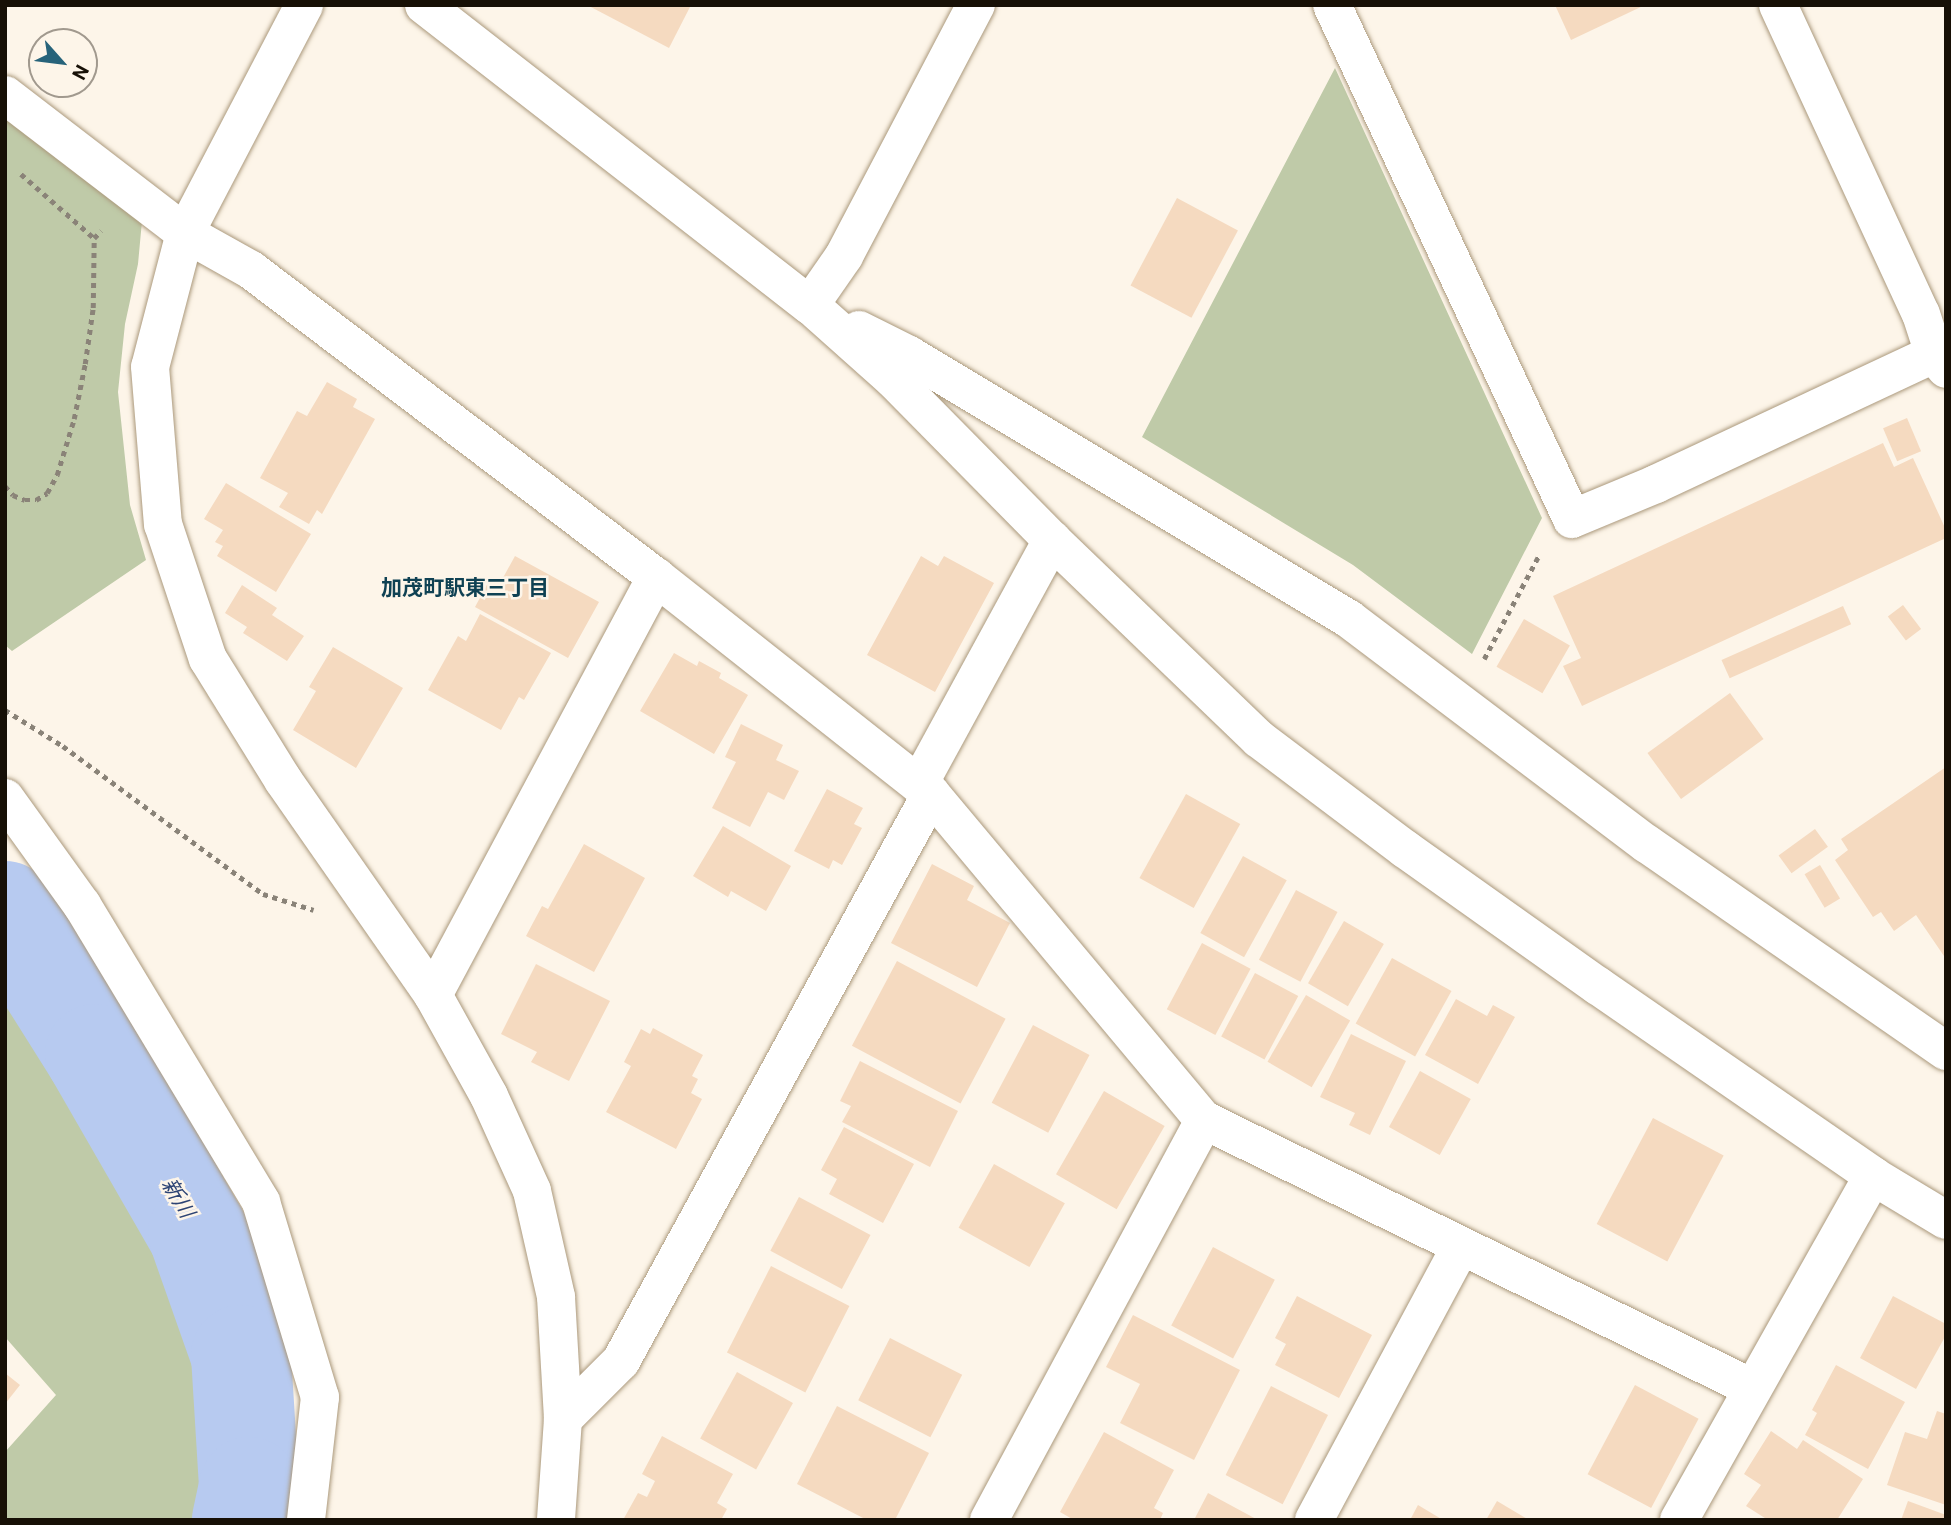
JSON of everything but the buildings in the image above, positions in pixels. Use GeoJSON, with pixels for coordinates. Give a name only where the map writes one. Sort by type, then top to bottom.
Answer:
{"type":"FeatureCollection","features":[{"type":"Feature","properties":{"kind":"street"},"geometry":{"type":"LineString","coordinates":[[304,5],[185,233],[150,367],[163,524],[208,660],[283,780],[433,995],[489,1096],[532,1191],[556,1297],[564,1419],[555,1520]]}},
{"type":"Feature","properties":{"kind":"street"},"geometry":{"type":"LineString","coordinates":[[424,5],[810,304],[892,379],[1052,540],[1259,739],[1417,858],[1873,1176],[1946,1220]]}},
{"type":"Feature","properties":{"kind":"street"},"geometry":{"type":"LineString","coordinates":[[810,304],[844,256],[976,5]]}},
{"type":"Feature","properties":{"kind":"street"},"geometry":{"type":"LineString","coordinates":[[1332,5],[1572,519],[1940,361],[1921,314],[1778,5]]}},
{"type":"Feature","properties":{"kind":"street"},"geometry":{"type":"LineString","coordinates":[[5,95],[185,233],[251,270],[656,577],[925,789],[1204,1120],[1752,1388]]}},
{"type":"Feature","properties":{"kind":"street"},"geometry":{"type":"LineString","coordinates":[[810,304],[909,355],[1349,619],[1647,844],[1946,1051]]}},
{"type":"Feature","properties":{"kind":"street"},"geometry":{"type":"LineString","coordinates":[[564,1419],[621,1361],[925,789],[1052,540]]}},
{"type":"Feature","properties":{"kind":"street"},"geometry":{"type":"LineString","coordinates":[[433,995],[656,577]]}},
{"type":"Feature","properties":{"kind":"street"},"geometry":{"type":"LineString","coordinates":[[5,798],[82,905],[261,1202],[320,1397],[306,1520]]}},
{"type":"Feature","properties":{"kind":"street"},"geometry":{"type":"LineString","coordinates":[[989,1520],[1204,1120]]}},
{"type":"Feature","properties":{"kind":"street"},"geometry":{"type":"LineString","coordinates":[[1686,1517],[1752,1388],[1873,1176]]}},
{"type":"Feature","properties":{"kind":"street"},"geometry":{"type":"LineString","coordinates":[[1314,1520],[1461,1246]]}},
{"type":"Feature","properties":{"kind":"path"},"geometry":{"type":"LineString","coordinates":[[5,486],[13,495],[25,500],[36,500],[47,493],[57,475],[75,419],[85,364],[93,308],[94,238]]}},
{"type":"Feature","properties":{"kind":"path"},"geometry":{"type":"LineString","coordinates":[[1481,663],[1548,538],[1572,519]]}},
{"type":"Feature","properties":{"kind":"path"},"geometry":{"type":"LineString","coordinates":[[5,710],[63,746],[263,894],[323,913]]}},
{"type":"Feature","properties":{"kind":"green space"},"geometry":{"type":"Polygon","coordinates":[[[1335,68],[1542,518],[1472,654],[1353,565],[1142,437],[1335,68]]]}},
{"type":"Feature","properties":{"kind":"green space"},"geometry":{"type":"Polygon","coordinates":[[[5,115],[142,221],[138,264],[125,324],[118,392],[130,505],[146,560],[12,651],[5,645],[5,115]]]}},
{"type":"Feature","properties":{"kind":"green space"},"geometry":{"type":"Polygon","coordinates":[[[5,953],[115,1112],[229,1369],[215,1520],[5,1520],[5,1452],[56,1395],[5,1337],[5,953]]]}},
{"type":"Feature","properties":{"kind":"waterway","name":"新川"},"geometry":{"type":"LineString","coordinates":[[5,911],[95,1054],[198,1233],[241,1355],[249,1487],[242,1520]]}},
{"type":"Feature","properties":{"kind":"district","name":"加茂町駅東三丁目"},"geometry":{"type":"Point","coordinates":[465,588]}}]}
